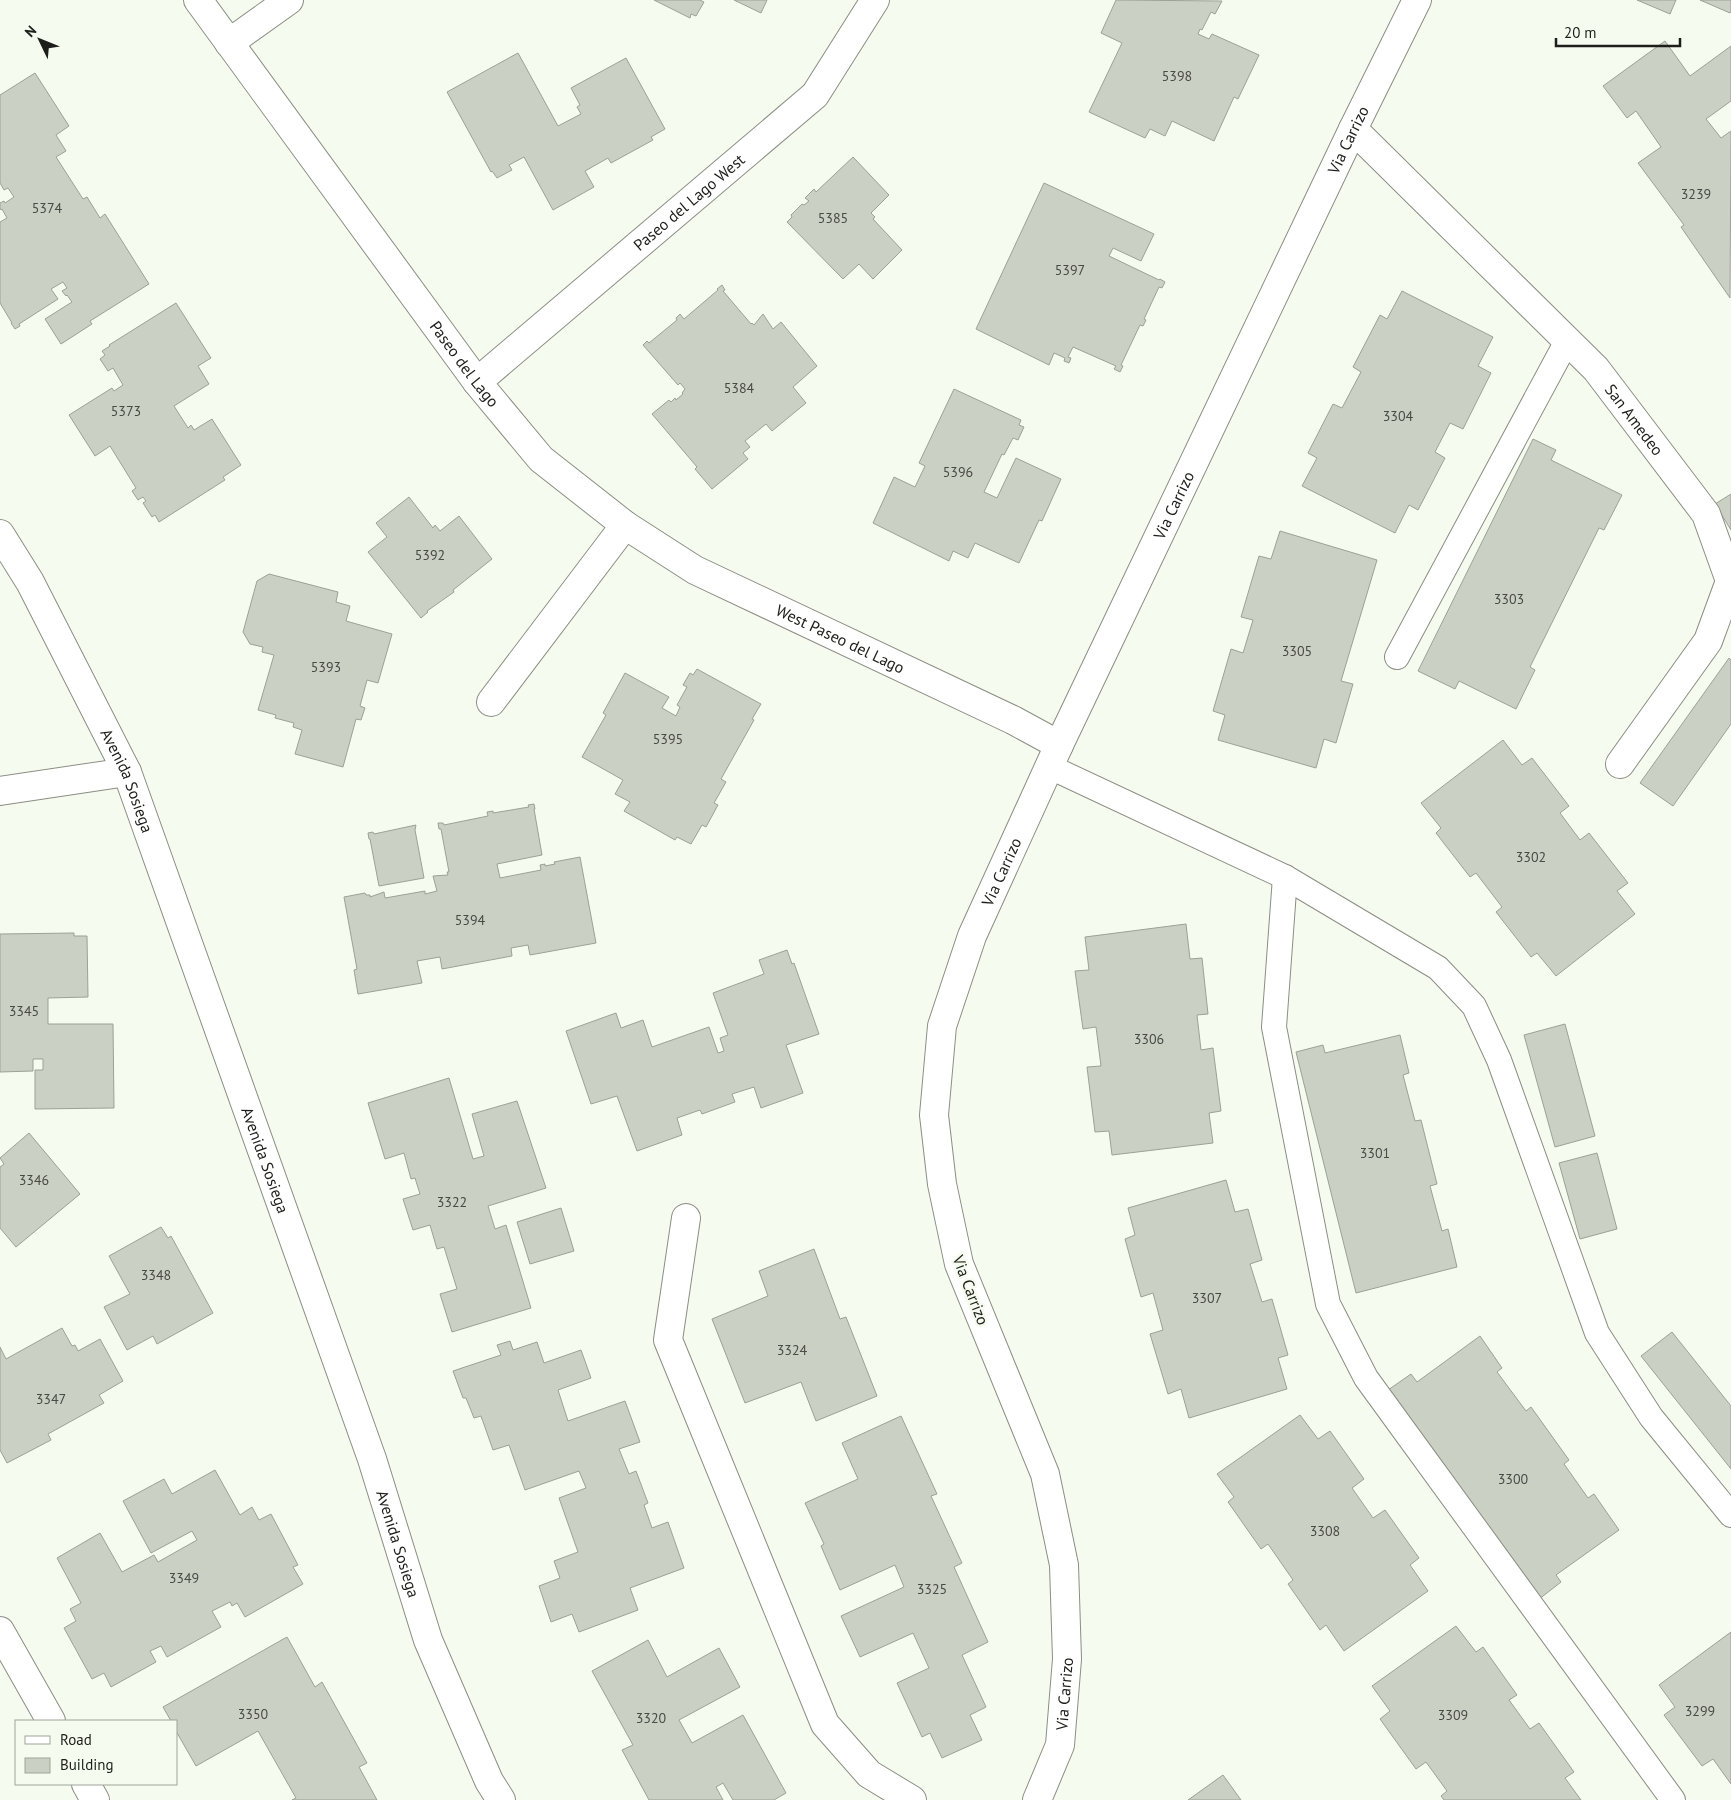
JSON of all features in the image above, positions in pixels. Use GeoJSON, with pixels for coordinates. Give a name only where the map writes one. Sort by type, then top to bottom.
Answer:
{"type":"FeatureCollection","features":[{"type":"Feature","properties":{"kind":"street","name":"Paseo del Lago"},"geometry":{"type":"LineString","coordinates":[[198,0],[477,382],[541,459],[624,525]]}},
{"type":"Feature","properties":{"kind":"street"},"geometry":{"type":"LineString","coordinates":[[229,43],[289,0]]}},
{"type":"Feature","properties":{"kind":"street","name":"Paseo del Lago West"},"geometry":{"type":"LineString","coordinates":[[477,382],[815,95],[875,0]]}},
{"type":"Feature","properties":{"kind":"street","name":"Via Carrizo"},"geometry":{"type":"LineString","coordinates":[[1037,1800],[1060,1745],[1067,1659],[1064,1565],[1046,1474],[959,1264],[942,1184],[934,1115],[942,1026],[972,936],[1054,756],[1353,129],[1417,0]]}},
{"type":"Feature","properties":{"kind":"street","name":"San Amedeo"},"geometry":{"type":"LineString","coordinates":[[1353,129],[1596,369],[1706,514],[1730,581],[1708,641],[1620,764]]}},
{"type":"Feature","properties":{"kind":"street"},"geometry":{"type":"LineString","coordinates":[[491,702],[624,525]]}},
{"type":"Feature","properties":{"kind":"street","name":"West Paseo del Lago"},"geometry":{"type":"LineString","coordinates":[[624,525],[695,570],[1013,720],[1054,756]]}},
{"type":"Feature","properties":{"kind":"street","name":"Avenida Sosiega"},"geometry":{"type":"LineString","coordinates":[[0,534],[30,582],[127,772],[372,1459],[428,1640],[489,1781],[501,1800]]}},
{"type":"Feature","properties":{"kind":"street"},"geometry":{"type":"LineString","coordinates":[[0,791],[127,772]]}},
{"type":"Feature","properties":{"kind":"street"},"geometry":{"type":"LineString","coordinates":[[686,1218],[668,1340],[826,1724],[869,1774],[912,1800]]}},
{"type":"Feature","properties":{"kind":"street"},"geometry":{"type":"LineString","coordinates":[[0,1631],[50,1720]]}},
{"type":"Feature","properties":{"kind":"street"},"geometry":{"type":"LineString","coordinates":[[87,1785],[95,1800]]}},
{"type":"Feature","properties":{"kind":"lane"},"geometry":{"type":"LineString","coordinates":[[1397,657],[1567,341]]}},
{"type":"Feature","properties":{"kind":"lane"},"geometry":{"type":"LineString","coordinates":[[1054,756],[1285,877],[1438,968],[1474,1006],[1499,1060],[1597,1333],[1651,1417],[1731,1515]]}},
{"type":"Feature","properties":{"kind":"lane"},"geometry":{"type":"LineString","coordinates":[[1285,877],[1274,1027],[1328,1304],[1366,1378],[1673,1800]]}},
{"type":"Feature","properties":{"kind":"building"},"geometry":{"type":"Polygon","coordinates":[[[654,0],[700,0],[704,2],[696,16],[691,14],[690,18],[654,0]]]}},
{"type":"Feature","properties":{"kind":"building"},"geometry":{"type":"Polygon","coordinates":[[[734,0],[767,0],[761,13],[734,0]]]}},
{"type":"Feature","properties":{"kind":"building"},"geometry":{"type":"Polygon","coordinates":[[[1116,0],[1222,1],[1215,14],[1211,12],[1198,34],[1209,39],[1212,34],[1259,55],[1238,99],[1234,97],[1214,141],[1172,121],[1165,136],[1150,129],[1145,138],[1089,112],[1122,43],[1101,33],[1116,0]]]}},
{"type":"Feature","properties":{"kind":"building"},"geometry":{"type":"Polygon","coordinates":[[[1637,0],[1676,0],[1670,14],[1637,0]]]}},
{"type":"Feature","properties":{"kind":"building"},"geometry":{"type":"Polygon","coordinates":[[[1700,0],[1731,0],[1731,11],[1730,13],[1700,0]]]}},
{"type":"Feature","properties":{"kind":"building"},"geometry":{"type":"Polygon","coordinates":[[[1665,41],[1690,76],[1731,46],[1731,101],[1706,119],[1721,138],[1731,131],[1730,298],[1681,227],[1684,225],[1638,163],[1661,147],[1636,111],[1627,118],[1603,86],[1665,41]]]}},
{"type":"Feature","properties":{"kind":"building"},"geometry":{"type":"Polygon","coordinates":[[[518,53],[558,126],[581,114],[577,107],[580,105],[571,88],[626,58],[665,129],[651,137],[653,140],[611,163],[608,158],[585,171],[594,187],[553,210],[524,157],[509,165],[512,170],[497,178],[491,172],[447,92],[518,53]]]}},
{"type":"Feature","properties":{"kind":"building"},"geometry":{"type":"Polygon","coordinates":[[[35,73],[69,126],[56,135],[66,151],[56,157],[83,199],[87,197],[100,218],[105,214],[149,284],[90,321],[92,324],[61,344],[45,319],[72,302],[62,291],[67,288],[63,282],[51,289],[58,299],[19,324],[20,326],[15,329],[0,303],[0,222],[7,218],[0,208],[0,203],[4,201],[5,203],[14,197],[8,188],[4,190],[0,183],[0,95],[35,73]]]}},
{"type":"Feature","properties":{"kind":"building"},"geometry":{"type":"Polygon","coordinates":[[[853,157],[889,195],[871,213],[875,217],[873,219],[902,250],[873,279],[859,264],[843,279],[787,222],[802,204],[804,205],[809,201],[805,198],[814,189],[816,192],[853,157]]]}},
{"type":"Feature","properties":{"kind":"building"},"geometry":{"type":"Polygon","coordinates":[[[1044,183],[1154,234],[1141,261],[1113,248],[1109,256],[1165,282],[1162,288],[1159,287],[1144,319],[1146,320],[1143,326],[1140,325],[1121,365],[1123,366],[1120,372],[1114,369],[1116,366],[1073,347],[1068,357],[1071,358],[1069,363],[1064,361],[1065,358],[1054,353],[1049,365],[976,329],[1044,183]]]}},
{"type":"Feature","properties":{"kind":"building"},"geometry":{"type":"Polygon","coordinates":[[[722,285],[725,290],[723,291],[751,324],[754,325],[763,314],[773,329],[781,322],[817,366],[793,387],[806,403],[772,431],[766,424],[745,441],[750,447],[743,453],[748,459],[712,489],[695,469],[697,467],[652,414],[669,400],[671,402],[675,398],[676,400],[683,394],[685,389],[680,383],[678,385],[643,345],[647,341],[649,343],[677,320],[676,318],[680,314],[684,319],[722,285]]]}},
{"type":"Feature","properties":{"kind":"building"},"geometry":{"type":"Polygon","coordinates":[[[1402,291],[1493,337],[1478,366],[1491,373],[1463,429],[1450,423],[1435,452],[1445,458],[1418,510],[1409,505],[1395,533],[1302,486],[1317,458],[1308,453],[1333,404],[1342,408],[1361,372],[1353,367],[1380,315],[1387,319],[1402,291]]]}},
{"type":"Feature","properties":{"kind":"building"},"geometry":{"type":"Polygon","coordinates":[[[176,303],[211,358],[198,366],[209,384],[174,406],[188,428],[191,425],[194,430],[212,419],[241,465],[223,477],[225,480],[159,522],[155,515],[152,517],[143,503],[146,501],[143,497],[138,500],[132,491],[136,488],[110,446],[95,456],[69,415],[112,388],[114,391],[123,385],[113,368],[108,371],[100,359],[105,355],[102,351],[176,303]]]}},
{"type":"Feature","properties":{"kind":"building"},"geometry":{"type":"Polygon","coordinates":[[[954,389],[1021,420],[1019,425],[1024,427],[1018,440],[1013,438],[1004,455],[1002,454],[984,492],[997,498],[1016,458],[1061,479],[1042,521],[1039,520],[1019,563],[975,543],[968,558],[953,551],[949,561],[873,523],[894,477],[915,487],[925,466],[919,463],[954,389]]]}},
{"type":"Feature","properties":{"kind":"building"},"geometry":{"type":"Polygon","coordinates":[[[1533,439],[1556,450],[1551,460],[1622,495],[1604,530],[1599,528],[1530,667],[1535,670],[1516,709],[1459,681],[1455,689],[1418,671],[1533,439]]]}},
{"type":"Feature","properties":{"kind":"building"},"geometry":{"type":"Polygon","coordinates":[[[1731,494],[1731,530],[1715,504],[1731,494]]]}},
{"type":"Feature","properties":{"kind":"building"},"geometry":{"type":"Polygon","coordinates":[[[409,497],[433,528],[435,525],[440,531],[459,516],[492,559],[453,590],[454,592],[427,611],[421,618],[368,552],[387,537],[376,523],[409,497]]]}},
{"type":"Feature","properties":{"kind":"building"},"geometry":{"type":"Polygon","coordinates":[[[1280,531],[1377,560],[1341,681],[1353,684],[1336,743],[1324,739],[1316,768],[1218,740],[1225,715],[1213,711],[1231,649],[1243,653],[1253,620],[1241,617],[1259,556],[1271,559],[1280,531]]]}},
{"type":"Feature","properties":{"kind":"building"},"geometry":{"type":"Polygon","coordinates":[[[269,574],[338,592],[336,602],[350,606],[346,621],[392,634],[378,683],[367,680],[360,706],[365,708],[361,720],[356,719],[343,767],[295,754],[302,730],[293,727],[294,723],[275,718],[276,715],[258,710],[274,655],[262,652],[263,647],[250,644],[243,632],[257,581],[269,574]]]}},
{"type":"Feature","properties":{"kind":"building"},"geometry":{"type":"Polygon","coordinates":[[[1729,658],[1731,660],[1731,724],[1673,806],[1640,783],[1729,658]]]}},
{"type":"Feature","properties":{"kind":"building"},"geometry":{"type":"Polygon","coordinates":[[[697,669],[761,704],[721,779],[726,782],[714,803],[718,805],[706,827],[702,825],[691,844],[677,837],[675,840],[624,811],[630,802],[615,794],[623,780],[582,757],[606,715],[603,713],[625,673],[669,697],[662,708],[676,716],[680,707],[677,705],[687,687],[683,685],[690,673],[693,675],[697,669]]]}},
{"type":"Feature","properties":{"kind":"building"},"geometry":{"type":"Polygon","coordinates":[[[1503,740],[1522,765],[1532,758],[1569,806],[1560,813],[1580,840],[1589,833],[1628,883],[1617,891],[1635,914],[1556,976],[1537,953],[1531,957],[1496,912],[1502,907],[1476,873],[1470,877],[1436,833],[1441,828],[1421,803],[1503,740]]]}},
{"type":"Feature","properties":{"kind":"building"},"geometry":{"type":"Polygon","coordinates":[[[534,804],[542,855],[497,864],[500,878],[541,870],[540,865],[555,864],[554,862],[580,857],[596,943],[530,955],[528,945],[511,948],[512,956],[442,969],[440,957],[417,961],[422,983],[358,994],[354,970],[357,969],[344,897],[365,893],[370,895],[370,897],[384,892],[385,898],[425,891],[425,894],[437,891],[433,876],[448,875],[447,872],[449,872],[441,829],[439,829],[438,823],[443,823],[444,825],[488,816],[487,812],[493,811],[493,813],[529,807],[528,805],[534,804]]]}},
{"type":"Feature","properties":{"kind":"building"},"geometry":{"type":"Polygon","coordinates":[[[416,825],[415,830],[424,878],[379,886],[368,833],[373,832],[374,834],[416,825]]]}},
{"type":"Feature","properties":{"kind":"building"},"geometry":{"type":"Polygon","coordinates":[[[1186,924],[1190,959],[1202,958],[1208,1014],[1197,1015],[1201,1050],[1213,1048],[1221,1111],[1209,1113],[1213,1143],[1112,1155],[1109,1131],[1095,1132],[1087,1067],[1101,1066],[1096,1027],[1083,1029],[1075,971],[1089,970],[1085,937],[1186,924]]]}},
{"type":"Feature","properties":{"kind":"building"},"geometry":{"type":"Polygon","coordinates":[[[74,933],[74,936],[87,936],[88,997],[48,998],[48,1024],[113,1024],[114,1108],[35,1109],[35,1070],[43,1070],[43,1059],[33,1059],[33,1071],[0,1072],[0,934],[74,933]]]}},
{"type":"Feature","properties":{"kind":"building"},"geometry":{"type":"Polygon","coordinates":[[[787,950],[792,964],[794,963],[819,1034],[786,1045],[803,1093],[761,1108],[754,1087],[732,1094],[735,1102],[702,1114],[700,1110],[677,1118],[682,1135],[637,1151],[617,1096],[591,1104],[566,1031],[616,1013],[621,1028],[643,1020],[652,1047],[709,1027],[718,1053],[724,1051],[720,1038],[728,1035],[713,993],[764,974],[759,960],[787,950]]]}},
{"type":"Feature","properties":{"kind":"building"},"geometry":{"type":"Polygon","coordinates":[[[1565,1024],[1595,1136],[1555,1147],[1524,1035],[1565,1024]]]}},
{"type":"Feature","properties":{"kind":"building"},"geometry":{"type":"Polygon","coordinates":[[[1400,1035],[1409,1073],[1403,1075],[1415,1121],[1421,1120],[1437,1184],[1430,1186],[1442,1231],[1448,1229],[1457,1267],[1356,1293],[1296,1052],[1323,1045],[1325,1053],[1400,1035]]]}},
{"type":"Feature","properties":{"kind":"building"},"geometry":{"type":"Polygon","coordinates":[[[449,1078],[473,1159],[484,1156],[472,1114],[517,1101],[546,1188],[488,1206],[495,1229],[506,1225],[531,1308],[452,1332],[440,1294],[457,1289],[444,1247],[437,1249],[430,1225],[413,1230],[403,1199],[420,1194],[415,1178],[411,1179],[404,1153],[385,1159],[368,1103],[449,1078]]]}},
{"type":"Feature","properties":{"kind":"building"},"geometry":{"type":"Polygon","coordinates":[[[29,1133],[80,1194],[16,1247],[0,1228],[0,1167],[4,1164],[0,1158],[29,1133]]]}},
{"type":"Feature","properties":{"kind":"building"},"geometry":{"type":"Polygon","coordinates":[[[1597,1153],[1617,1229],[1580,1239],[1559,1163],[1597,1153]]]}},
{"type":"Feature","properties":{"kind":"building"},"geometry":{"type":"Polygon","coordinates":[[[1226,1180],[1235,1212],[1248,1209],[1262,1260],[1250,1264],[1262,1302],[1272,1299],[1288,1355],[1278,1358],[1287,1389],[1189,1418],[1181,1389],[1168,1394],[1150,1334],[1163,1330],[1153,1293],[1141,1297],[1125,1239],[1135,1235],[1128,1208],[1226,1180]]]}},
{"type":"Feature","properties":{"kind":"building"},"geometry":{"type":"Polygon","coordinates":[[[561,1208],[574,1251],[530,1264],[517,1222],[561,1208]]]}},
{"type":"Feature","properties":{"kind":"building"},"geometry":{"type":"Polygon","coordinates":[[[161,1227],[168,1238],[171,1236],[213,1313],[157,1344],[153,1336],[127,1350],[104,1307],[130,1294],[109,1256],[161,1227]]]}},
{"type":"Feature","properties":{"kind":"building"},"geometry":{"type":"Polygon","coordinates":[[[814,1249],[840,1319],[846,1317],[877,1396],[816,1421],[801,1382],[745,1403],[712,1319],[768,1296],[759,1271],[814,1249]]]}},
{"type":"Feature","properties":{"kind":"building"},"geometry":{"type":"Polygon","coordinates":[[[62,1328],[72,1346],[75,1345],[78,1351],[100,1339],[123,1381],[99,1395],[104,1403],[48,1434],[51,1440],[7,1463],[0,1450],[0,1347],[6,1359],[62,1328]]]}},
{"type":"Feature","properties":{"kind":"building"},"geometry":{"type":"Polygon","coordinates":[[[1672,1332],[1731,1406],[1731,1469],[1641,1356],[1672,1332]]]}},
{"type":"Feature","properties":{"kind":"building"},"geometry":{"type":"Polygon","coordinates":[[[1480,1336],[1502,1368],[1497,1372],[1526,1411],[1531,1407],[1569,1460],[1564,1464],[1588,1498],[1594,1494],[1619,1530],[1556,1575],[1561,1582],[1538,1600],[1388,1390],[1411,1374],[1417,1382],[1480,1336]]]}},
{"type":"Feature","properties":{"kind":"building"},"geometry":{"type":"Polygon","coordinates":[[[510,1341],[513,1350],[537,1342],[544,1363],[581,1350],[591,1378],[558,1390],[568,1421],[625,1401],[640,1442],[619,1449],[629,1474],[636,1471],[648,1503],[644,1505],[652,1528],[668,1522],[684,1568],[630,1588],[638,1610],[579,1632],[572,1614],[551,1622],[539,1586],[560,1578],[554,1561],[578,1552],[559,1498],[586,1488],[579,1471],[525,1490],[509,1445],[493,1450],[481,1416],[474,1418],[466,1398],[463,1398],[453,1371],[501,1355],[497,1345],[510,1341]]]}},
{"type":"Feature","properties":{"kind":"building"},"geometry":{"type":"Polygon","coordinates":[[[1300,1415],[1318,1439],[1330,1431],[1364,1479],[1352,1488],[1373,1518],[1385,1510],[1419,1558],[1410,1565],[1428,1591],[1344,1651],[1326,1625],[1320,1630],[1288,1584],[1293,1580],[1268,1544],[1261,1549],[1228,1502],[1234,1497],[1217,1474],[1300,1415]]]}},
{"type":"Feature","properties":{"kind":"building"},"geometry":{"type":"Polygon","coordinates":[[[901,1416],[937,1494],[931,1496],[962,1563],[954,1567],[988,1642],[962,1655],[986,1707],[970,1715],[982,1740],[942,1758],[930,1733],[922,1737],[897,1683],[929,1668],[913,1633],[860,1657],[841,1616],[904,1587],[895,1565],[840,1590],[821,1546],[824,1544],[805,1503],[858,1479],[842,1443],[901,1416]]]}},
{"type":"Feature","properties":{"kind":"building"},"geometry":{"type":"Polygon","coordinates":[[[215,1470],[240,1515],[252,1507],[259,1520],[271,1514],[298,1565],[293,1567],[303,1584],[245,1617],[237,1603],[232,1606],[230,1602],[212,1611],[221,1627],[167,1657],[161,1646],[150,1651],[156,1662],[111,1687],[104,1673],[92,1679],[64,1628],[76,1621],[70,1609],[81,1603],[57,1558],[100,1533],[122,1572],[154,1555],[158,1562],[197,1540],[192,1531],[151,1553],[123,1501],[164,1479],[172,1494],[215,1470]]]}},
{"type":"Feature","properties":{"kind":"building"},"geometry":{"type":"Polygon","coordinates":[[[1456,1626],[1476,1652],[1483,1647],[1517,1695],[1509,1700],[1530,1729],[1539,1723],[1574,1772],[1565,1778],[1581,1800],[1444,1800],[1441,1796],[1447,1791],[1426,1762],[1416,1769],[1380,1719],[1390,1711],[1372,1686],[1456,1626]]]}},
{"type":"Feature","properties":{"kind":"building"},"geometry":{"type":"Polygon","coordinates":[[[1731,1632],[1731,1784],[1713,1759],[1702,1766],[1664,1715],[1675,1707],[1659,1685],[1731,1632]]]}},
{"type":"Feature","properties":{"kind":"building"},"geometry":{"type":"Polygon","coordinates":[[[287,1637],[315,1687],[322,1682],[367,1763],[359,1767],[377,1800],[292,1800],[296,1798],[258,1731],[196,1766],[178,1734],[178,1720],[170,1720],[163,1707],[287,1637]]]}},
{"type":"Feature","properties":{"kind":"building"},"geometry":{"type":"Polygon","coordinates":[[[648,1640],[667,1677],[719,1648],[740,1687],[679,1720],[692,1743],[743,1715],[786,1793],[774,1800],[733,1800],[723,1783],[716,1787],[723,1800],[649,1800],[622,1750],[633,1745],[592,1671],[648,1640]]]}},
{"type":"Feature","properties":{"kind":"building"},"geometry":{"type":"Polygon","coordinates":[[[1223,1775],[1241,1800],[1188,1800],[1223,1775]]]}}]}
